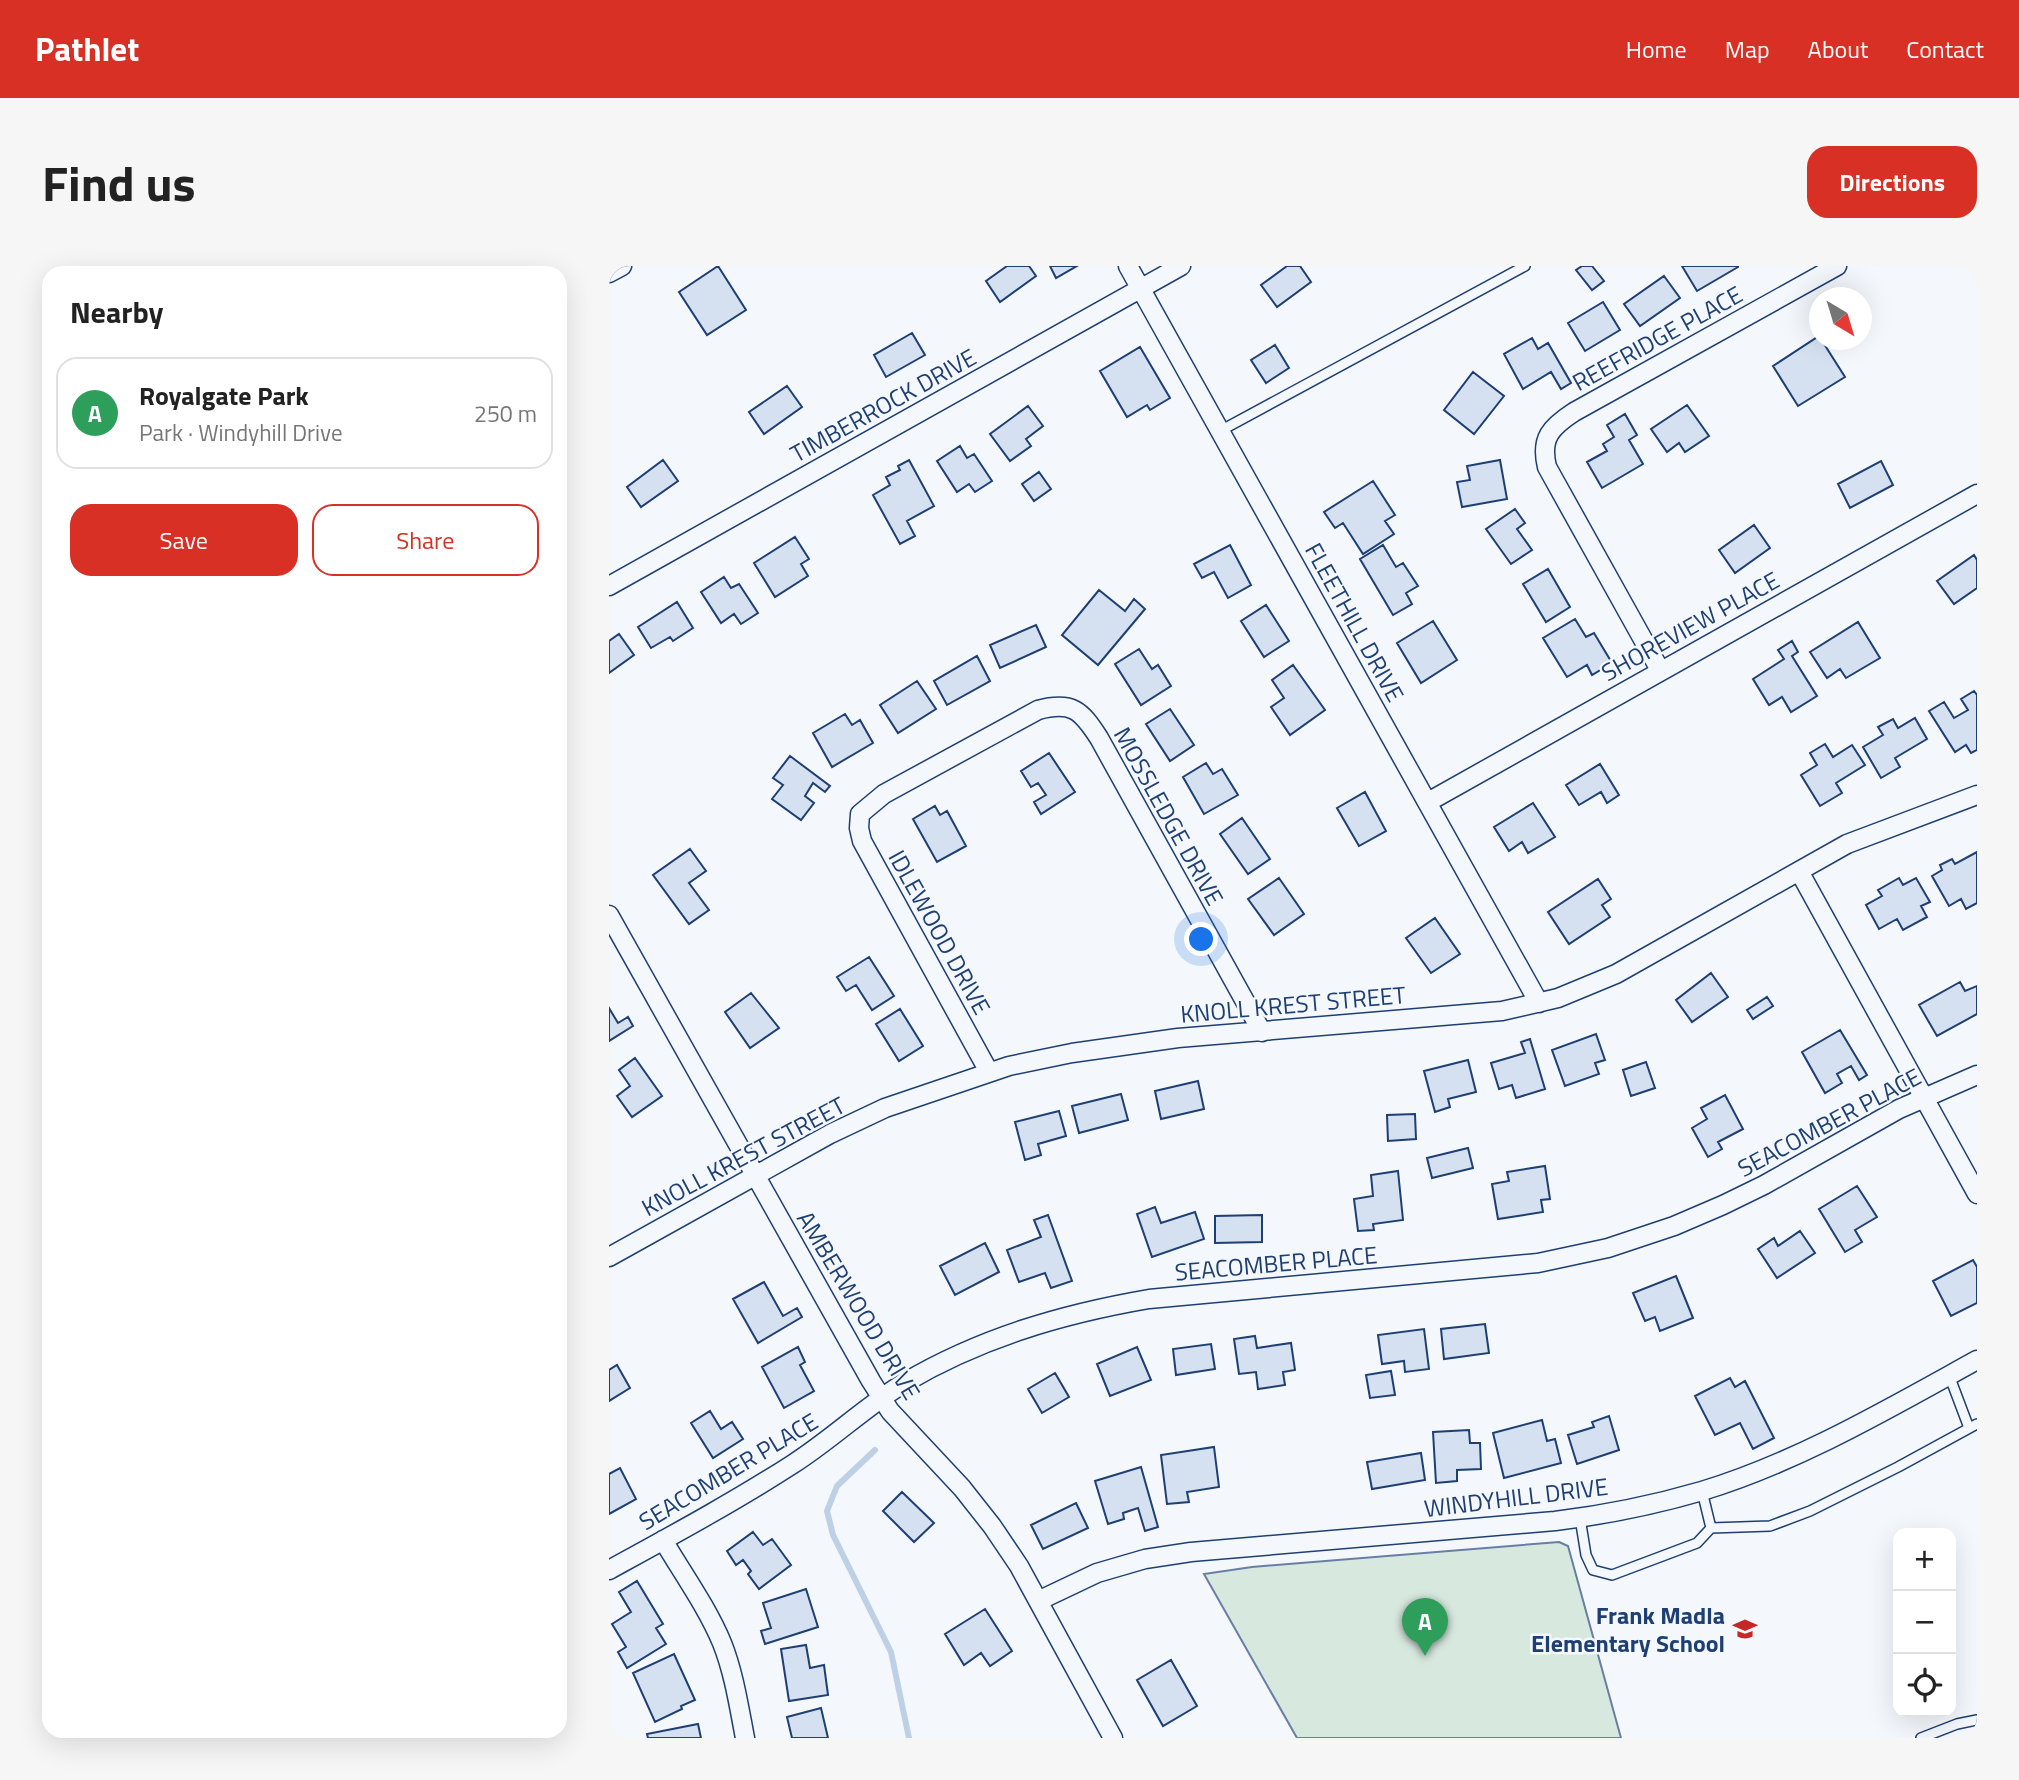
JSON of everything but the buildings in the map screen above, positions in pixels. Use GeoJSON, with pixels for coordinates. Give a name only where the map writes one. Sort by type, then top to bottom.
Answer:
{"type":"FeatureCollection","features":[{"type":"Feature","properties":{"kind":"street"},"geometry":{"type":"LineString","coordinates":[[609,273],[622,266]]}},
{"type":"Feature","properties":{"kind":"street","name":"FLEETHILL DRIVE"},"geometry":{"type":"LineString","coordinates":[[1128,266],[1539,1003]]}},
{"type":"Feature","properties":{"kind":"street","name":"TIMBERROCK DRIVE"},"geometry":{"type":"LineString","coordinates":[[609,586],[1181,266]]}},
{"type":"Feature","properties":{"kind":"street","name":"REEFRIDGE PLACE"},"geometry":{"type":"LineString","coordinates":[[1660,670],[1547,467],[1545,442],[1552,428],[1574,412],[1837,266]]}},
{"type":"Feature","properties":{"kind":"street","name":"SHOREVIEW PLACE"},"geometry":{"type":"LineString","coordinates":[[1428,802],[1977,494]]}},
{"type":"Feature","properties":{"kind":"street","name":"IDLEWOOD DRIVE"},"geometry":{"type":"LineString","coordinates":[[989,1072],[862,841],[860,814],[884,794],[1038,710],[1065,706]]}},
{"type":"Feature","properties":{"kind":"street","name":"MOSSLEDGE DRIVE"},"geometry":{"type":"LineString","coordinates":[[1065,706],[1087,720],[1099,738],[1262,1032]]}},
{"type":"Feature","properties":{"kind":"street","name":"KNOLL KREST STREET"},"geometry":{"type":"LineString","coordinates":[[609,1257],[830,1134],[885,1108],[989,1072],[1085,1051],[1178,1038],[1502,1011],[1558,998],[1616,974],[1847,844],[1977,794]]}},
{"type":"Feature","properties":{"kind":"street"},"geometry":{"type":"LineString","coordinates":[[1799,872],[1977,1194]]}},
{"type":"Feature","properties":{"kind":"street","name":"AMBERWOOD DRIVE"},"geometry":{"type":"LineString","coordinates":[[609,915],[881,1398],[992,1525],[1038,1601],[1113,1738]]}},
{"type":"Feature","properties":{"kind":"street","name":"SEACOMBER PLACE"},"geometry":{"type":"LineString","coordinates":[[609,1570],[773,1477],[814,1451],[881,1398],[949,1358],[985,1342],[1035,1325],[1149,1299],[1538,1263],[1608,1248],[1674,1226],[1723,1205],[1923,1097],[1977,1075]]}},
{"type":"Feature","properties":{"kind":"street","name":"WINDYHILL DRIVE"},"geometry":{"type":"LineString","coordinates":[[1038,1601],[1097,1573],[1145,1559],[1191,1552],[1511,1527],[1580,1518],[1702,1491],[1815,1446],[1977,1360]]}},
{"type":"Feature","properties":{"kind":"street"},"geometry":{"type":"LineString","coordinates":[[663,1540],[723,1646],[732,1673],[745,1738]]}},
{"type":"Feature","properties":{"kind":"lane"},"geometry":{"type":"LineString","coordinates":[[1220,431],[1525,266]]}},
{"type":"Feature","properties":{"kind":"lane"},"geometry":{"type":"LineString","coordinates":[[1580,1518],[1586,1555],[1593,1570],[1612,1575],[1697,1543],[1711,1528],[1770,1526],[1790,1519],[1898,1467],[1973,1426],[1949,1376]]}},
{"type":"Feature","properties":{"kind":"lane"},"geometry":{"type":"LineString","coordinates":[[1702,1491],[1711,1528]]}},
{"type":"Feature","properties":{"kind":"lane"},"geometry":{"type":"LineString","coordinates":[[1921,1738],[1957,1724],[1977,1720]]}},
{"type":"Feature","properties":{"kind":"shaded area"},"geometry":{"type":"Polygon","coordinates":[[[1559,1542],[1568,1546],[1621,1738],[1297,1738],[1204,1574],[1252,1567],[1559,1542]]]}},
{"type":"Feature","properties":{"kind":"waterway"},"geometry":{"type":"LineString","coordinates":[[875,1450],[837,1486],[827,1511],[833,1535],[891,1652],[909,1738]]}},
{"type":"Feature","properties":{"kind":"place","name":"Frank Madla Elementary School"},"geometry":{"type":"Point","coordinates":[1745,1629]}},
{"type":"Feature","properties":{"kind":"place","name":"Royalgate Park"},"geometry":{"type":"Point","coordinates":[1425,1656]}}]}
